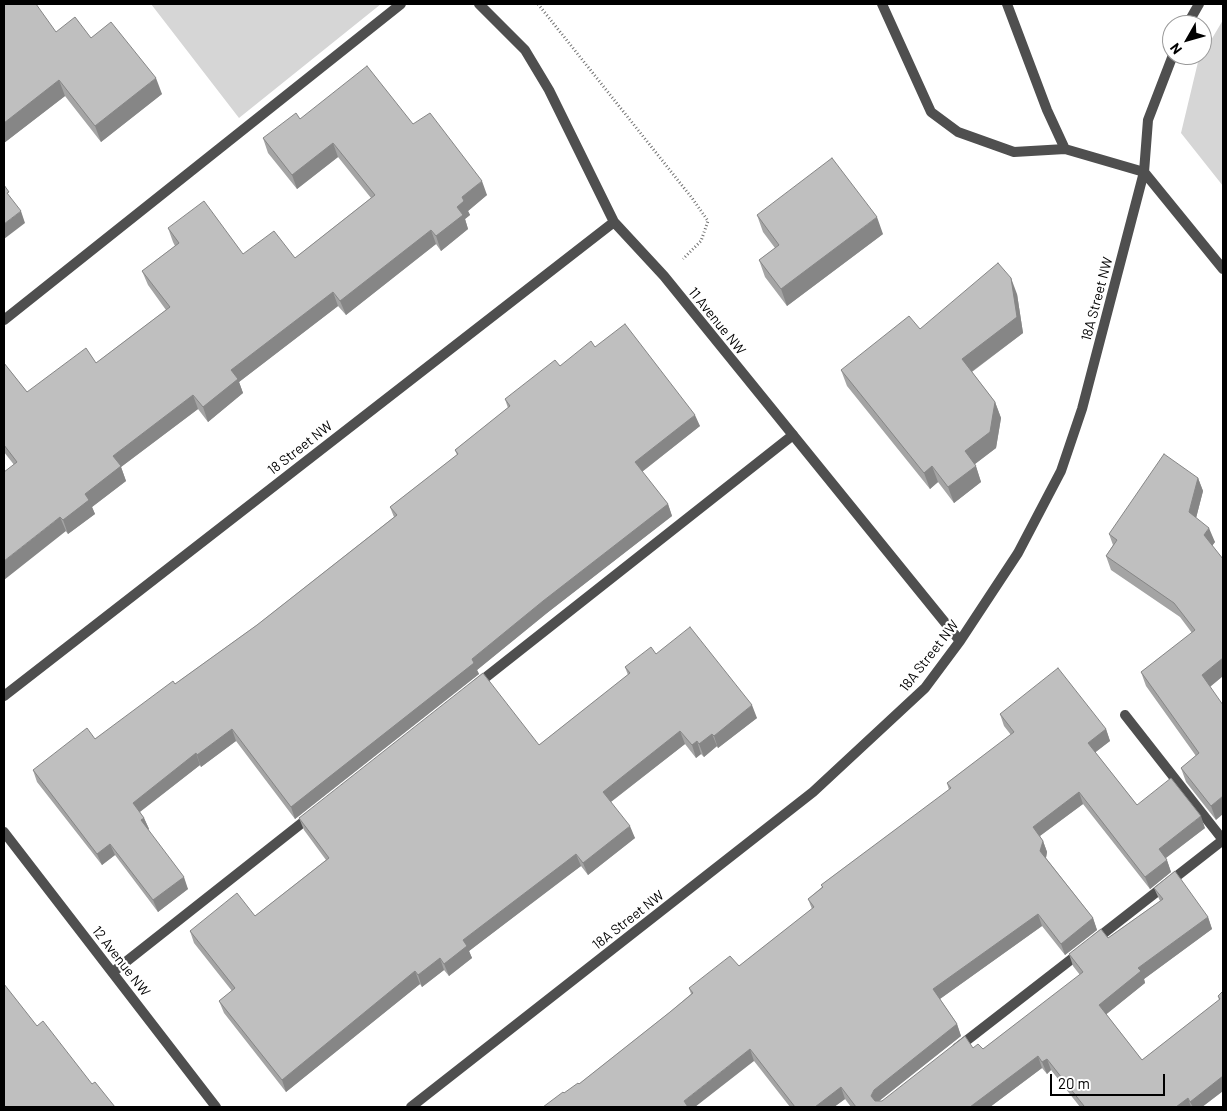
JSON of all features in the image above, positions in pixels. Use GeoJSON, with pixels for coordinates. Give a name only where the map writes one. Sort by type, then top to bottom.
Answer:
{"type":"FeatureCollection","features":[{"type":"Feature","properties":{"kind":"street"},"geometry":{"type":"LineString","coordinates":[[4,320],[401,4]]}},
{"type":"Feature","properties":{"kind":"street","name":"11 Avenue NW"},"geometry":{"type":"LineString","coordinates":[[478,4],[525,50],[549,90],[614,222],[664,276],[960,641]]}},
{"type":"Feature","properties":{"kind":"street"},"geometry":{"type":"LineString","coordinates":[[882,4],[931,112],[958,132],[1014,152],[1065,149],[1144,172],[1223,269]]}},
{"type":"Feature","properties":{"kind":"street"},"geometry":{"type":"LineString","coordinates":[[1007,4],[1047,110],[1065,149]]}},
{"type":"Feature","properties":{"kind":"street"},"geometry":{"type":"LineString","coordinates":[[1193,15],[1199,4]]}},
{"type":"Feature","properties":{"kind":"street","name":"18A Street NW"},"geometry":{"type":"LineString","coordinates":[[411,1107],[813,792],[925,688],[960,641],[1018,553],[1061,472],[1082,409],[1144,172],[1148,120],[1169,65]]}},
{"type":"Feature","properties":{"kind":"street","name":"18 Street NW"},"geometry":{"type":"LineString","coordinates":[[4,696],[614,222]]}},
{"type":"Feature","properties":{"kind":"street"},"geometry":{"type":"LineString","coordinates":[[469,691],[793,435]]}},
{"type":"Feature","properties":{"kind":"street"},"geometry":{"type":"LineString","coordinates":[[952,1053],[1223,840],[1125,715]]}},
{"type":"Feature","properties":{"kind":"street"},"geometry":{"type":"LineString","coordinates":[[113,972],[321,807]]}},
{"type":"Feature","properties":{"kind":"street","name":"12 Avenue NW"},"geometry":{"type":"LineString","coordinates":[[4,832],[216,1107]]}},
{"type":"Feature","properties":{"kind":"path"},"geometry":{"type":"LineString","coordinates":[[538,4],[692,198],[708,221],[701,241],[664,276]]}},
{"type":"Feature","properties":{"kind":"shaded area"},"geometry":{"type":"Polygon","coordinates":[[[151,4],[381,4],[239,118],[151,4]]]}},
{"type":"Feature","properties":{"kind":"shaded area"},"geometry":{"type":"Polygon","coordinates":[[[1223,20],[1223,186],[1181,133],[1197,65],[1212,65],[1212,38],[1223,20]]]}},
{"type":"Feature","properties":{"kind":"building"},"geometry":{"type":"Polygon","coordinates":[[[4,4],[36,4],[56,32],[75,17],[91,38],[111,22],[156,78],[95,126],[59,80],[4,123],[4,4]]]}},
{"type":"Feature","properties":{"kind":"building"},"geometry":{"type":"Polygon","coordinates":[[[367,66],[413,124],[430,113],[482,181],[462,197],[464,201],[457,207],[463,215],[436,236],[431,230],[340,301],[333,292],[231,370],[238,379],[203,407],[193,395],[113,456],[121,466],[85,494],[89,500],[63,520],[60,517],[4,561],[4,472],[17,462],[4,445],[4,363],[27,392],[86,348],[96,363],[170,307],[142,271],[179,243],[168,228],[204,201],[243,254],[274,231],[295,258],[375,195],[333,143],[292,175],[263,138],[296,113],[300,119],[367,66]]]}},
{"type":"Feature","properties":{"kind":"building"},"geometry":{"type":"Polygon","coordinates":[[[832,158],[877,217],[781,289],[759,260],[779,245],[757,215],[832,158]]]}},
{"type":"Feature","properties":{"kind":"building"},"geometry":{"type":"Polygon","coordinates":[[[4,185],[9,192],[7,193],[21,211],[4,224],[4,185]]]}},
{"type":"Feature","properties":{"kind":"building"},"geometry":{"type":"Polygon","coordinates":[[[998,263],[1011,278],[1017,317],[962,359],[995,402],[990,432],[965,451],[976,466],[948,487],[932,466],[924,473],[841,370],[909,316],[920,329],[998,263]]]}},
{"type":"Feature","properties":{"kind":"building"},"geometry":{"type":"Polygon","coordinates":[[[625,324],[695,415],[635,462],[668,504],[543,601],[472,659],[474,663],[291,807],[232,729],[197,755],[196,753],[133,803],[144,818],[141,820],[184,877],[153,900],[110,844],[97,854],[33,770],[87,728],[95,739],[173,681],[175,684],[257,625],[397,515],[390,507],[458,454],[455,450],[510,406],[505,399],[555,360],[560,366],[591,341],[595,347],[625,324]]]}},
{"type":"Feature","properties":{"kind":"building"},"geometry":{"type":"Polygon","coordinates":[[[1164,454],[1198,478],[1189,512],[1209,528],[1204,535],[1223,559],[1223,658],[1202,675],[1223,705],[1223,796],[1211,806],[1181,768],[1199,753],[1141,672],[1195,630],[1174,603],[1106,556],[1117,540],[1109,534],[1164,454]]]}},
{"type":"Feature","properties":{"kind":"building"},"geometry":{"type":"Polygon","coordinates":[[[690,627],[752,705],[714,736],[712,734],[699,744],[697,741],[692,745],[680,731],[603,792],[630,826],[583,863],[576,854],[463,940],[467,946],[444,964],[440,958],[418,975],[415,971],[282,1080],[219,1001],[235,988],[190,931],[237,893],[255,916],[329,858],[299,818],[483,673],[539,745],[630,673],[625,667],[651,647],[656,654],[690,627]]]}},
{"type":"Feature","properties":{"kind":"building"},"geometry":{"type":"Polygon","coordinates":[[[1058,668],[1106,729],[1088,743],[1137,805],[1171,778],[1201,816],[1159,849],[1167,860],[1145,877],[1079,792],[1033,827],[1043,841],[1040,851],[1093,918],[1061,944],[1038,914],[933,989],[957,1024],[874,1090],[871,1096],[875,1101],[882,1101],[965,1036],[973,1048],[978,1044],[983,1049],[1083,972],[1069,954],[1101,929],[1108,938],[1163,899],[1154,888],[1175,871],[1208,917],[1138,968],[1141,971],[1099,1005],[1142,1060],[1220,999],[1218,996],[1223,991],[1223,1076],[1190,1102],[1188,1098],[1176,1107],[1083,1107],[1047,1059],[1042,1062],[1038,1056],[970,1107],[856,1107],[841,1087],[815,1107],[795,1107],[750,1049],[684,1101],[688,1107],[543,1107],[563,1092],[579,1084],[670,1012],[693,993],[689,988],[730,956],[739,966],[814,907],[808,899],[823,887],[821,885],[951,788],[947,783],[1014,732],[1000,714],[1058,668]]]}},
{"type":"Feature","properties":{"kind":"building"},"geometry":{"type":"Polygon","coordinates":[[[4,984],[37,1026],[43,1021],[92,1084],[95,1082],[115,1107],[4,1107],[4,984]]]}}]}
